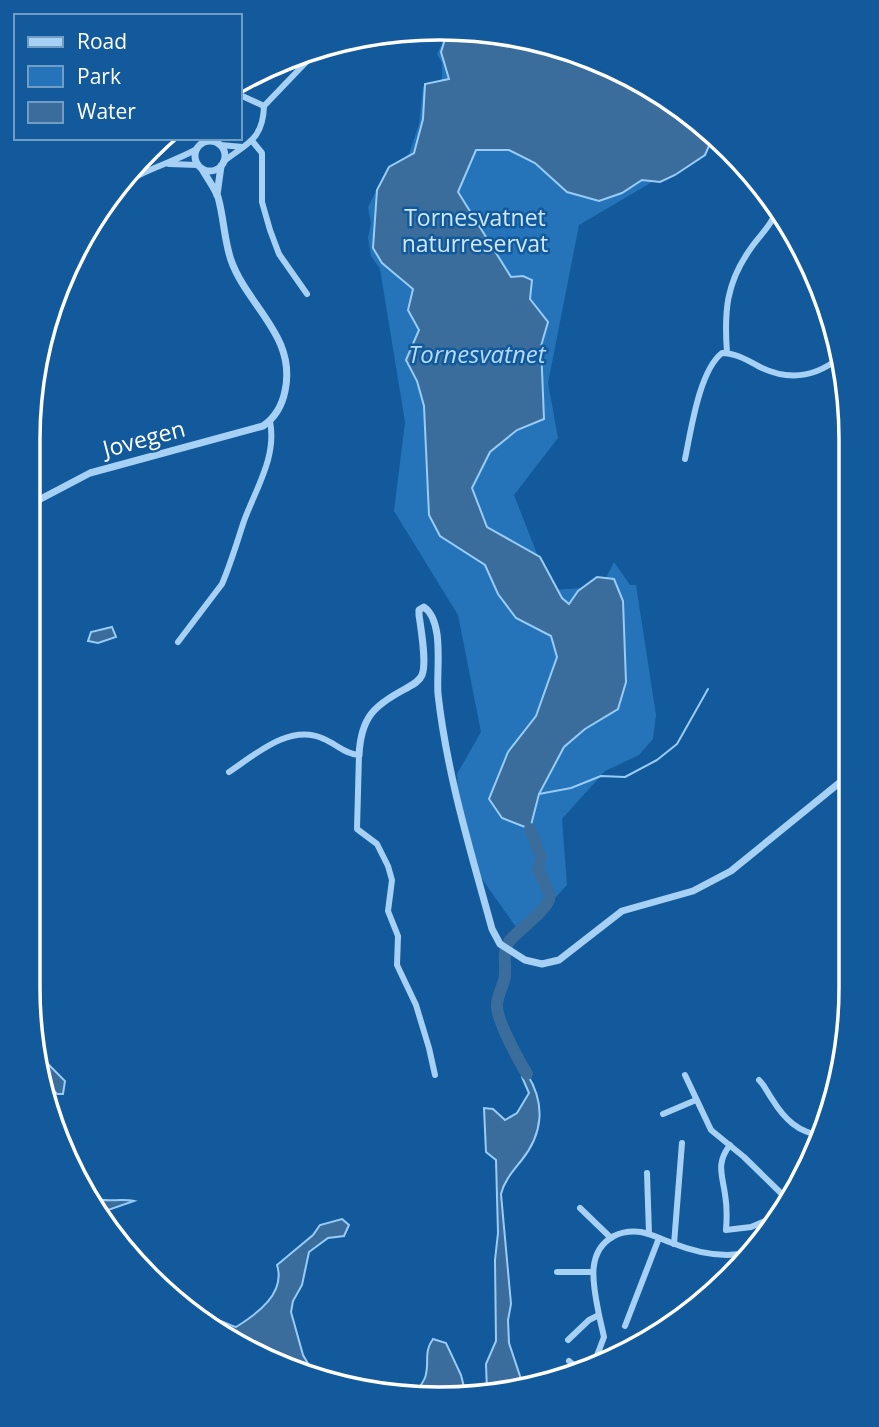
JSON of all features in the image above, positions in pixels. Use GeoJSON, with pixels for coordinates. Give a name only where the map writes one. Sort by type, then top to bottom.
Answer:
{"type":"FeatureCollection","features":[{"type":"Feature","properties":{"kind":"street"},"geometry":{"type":"LineString","coordinates":[[167,163],[212,171],[253,142],[263,123],[264,106],[305,64]]}},
{"type":"Feature","properties":{"kind":"street"},"geometry":{"type":"LineString","coordinates":[[242,96],[264,106]]}},
{"type":"Feature","properties":{"kind":"street"},"geometry":{"type":"LineString","coordinates":[[143,171],[167,163],[205,142],[245,147]]}},
{"type":"Feature","properties":{"kind":"street"},"geometry":{"type":"LineString","coordinates":[[178,642],[227,573],[265,471],[271,442],[270,421],[279,408],[286,385],[283,349],[274,329],[231,262],[217,196],[195,157],[205,142]]}},
{"type":"Feature","properties":{"kind":"street"},"geometry":{"type":"LineString","coordinates":[[253,142],[262,153],[262,202],[270,230],[279,254],[307,294]]}},
{"type":"Feature","properties":{"kind":"street"},"geometry":{"type":"LineString","coordinates":[[217,196],[225,153],[220,145]]}},
{"type":"Feature","properties":{"kind":"street"},"geometry":{"type":"LineString","coordinates":[[727,353],[725,309],[735,272],[773,221]]}},
{"type":"Feature","properties":{"kind":"street"},"geometry":{"type":"LineString","coordinates":[[685,458],[697,403],[715,359],[722,353],[772,373],[788,376],[813,373],[831,363]]}},
{"type":"Feature","properties":{"kind":"street","name":"Jovegen"},"geometry":{"type":"LineString","coordinates":[[40,499],[90,473],[254,429],[270,421]]}},
{"type":"Feature","properties":{"kind":"street"},"geometry":{"type":"LineString","coordinates":[[435,1075],[416,1005],[397,965],[398,936],[388,911],[392,880],[388,866],[377,844],[357,829],[360,738],[364,723],[373,710],[386,699],[413,684],[422,675],[419,610],[424,607],[436,629],[439,697],[460,819],[492,929],[500,944],[509,952],[533,963],[559,960],[622,911],[671,898],[713,882],[751,857],[839,783]]}},
{"type":"Feature","properties":{"kind":"street"},"geometry":{"type":"LineString","coordinates":[[229,772],[282,739],[299,734],[323,738],[351,755],[359,755]]}},
{"type":"Feature","properties":{"kind":"street"},"geometry":{"type":"LineString","coordinates":[[685,1075],[711,1130],[781,1193]]}},
{"type":"Feature","properties":{"kind":"street"},"geometry":{"type":"LineString","coordinates":[[759,1080],[797,1129],[811,1133]]}},
{"type":"Feature","properties":{"kind":"street"},"geometry":{"type":"LineString","coordinates":[[663,1114],[696,1100]]}},
{"type":"Feature","properties":{"kind":"street"},"geometry":{"type":"LineString","coordinates":[[674,1244],[682,1143]]}},
{"type":"Feature","properties":{"kind":"street"},"geometry":{"type":"LineString","coordinates":[[730,1145],[719,1167],[726,1197],[726,1230],[751,1227],[762,1222]]}},
{"type":"Feature","properties":{"kind":"street"},"geometry":{"type":"LineString","coordinates":[[647,1173],[649,1234]]}},
{"type":"Feature","properties":{"kind":"street"},"geometry":{"type":"LineString","coordinates":[[580,1208],[611,1238]]}},
{"type":"Feature","properties":{"kind":"street"},"geometry":{"type":"LineString","coordinates":[[598,1354],[604,1337],[593,1272],[596,1255],[611,1238],[629,1232],[649,1234],[674,1244],[724,1256],[737,1254]]}},
{"type":"Feature","properties":{"kind":"street"},"geometry":{"type":"LineString","coordinates":[[625,1326],[659,1238]]}},
{"type":"Feature","properties":{"kind":"street"},"geometry":{"type":"LineString","coordinates":[[557,1272],[593,1272]]}},
{"type":"Feature","properties":{"kind":"street"},"geometry":{"type":"LineString","coordinates":[[568,1340],[589,1320],[599,1315]]}},
{"type":"Feature","properties":{"kind":"street"},"geometry":{"type":"LineString","coordinates":[[569,1361],[573,1364]]}},
{"type":"Feature","properties":{"kind":"green space","name":"Tornesvatnet naturreservat"},"geometry":{"type":"Polygon","coordinates":[[[444,40],[466,41],[517,48],[568,61],[639,94],[683,123],[711,146],[579,225],[548,383],[558,438],[514,495],[551,590],[616,586],[614,579],[606,578],[614,562],[630,585],[636,585],[656,715],[653,739],[639,755],[605,771],[562,819],[567,885],[521,934],[477,872],[458,788],[457,774],[481,732],[458,615],[394,511],[405,422],[380,269],[371,256],[368,207],[384,175],[409,154],[419,124],[423,87],[442,84],[442,63],[437,54],[444,40]]]}},
{"type":"Feature","properties":{"kind":"water","name":"Tornesvatnet"},"geometry":{"type":"Polygon","coordinates":[[[445,40],[466,41],[517,48],[568,61],[639,94],[683,123],[709,145],[705,155],[675,175],[660,182],[642,180],[622,193],[599,201],[567,192],[535,163],[509,150],[476,150],[458,192],[511,277],[523,276],[532,280],[530,299],[548,322],[541,346],[544,419],[517,430],[490,452],[472,488],[487,527],[540,557],[562,598],[569,604],[578,591],[597,577],[614,579],[623,601],[626,682],[618,709],[585,729],[564,747],[539,794],[530,829],[502,818],[489,799],[508,752],[536,716],[557,657],[551,636],[516,618],[498,594],[485,565],[440,536],[429,515],[424,406],[417,381],[406,360],[419,330],[408,310],[413,289],[382,263],[373,248],[377,190],[389,167],[414,153],[423,119],[425,84],[449,79],[441,52],[445,40]]]}},
{"type":"Feature","properties":{"kind":"water"},"geometry":{"type":"Polygon","coordinates":[[[112,627],[116,637],[98,643],[88,641],[91,632],[112,627]]]}},
{"type":"Feature","properties":{"kind":"water"},"geometry":{"type":"Polygon","coordinates":[[[48,1064],[65,1081],[63,1094],[57,1094],[48,1064]]]}},
{"type":"Feature","properties":{"kind":"water"},"geometry":{"type":"Polygon","coordinates":[[[527,1074],[537,1096],[538,1130],[501,1194],[511,1304],[508,1320],[509,1343],[521,1378],[487,1384],[486,1364],[496,1341],[495,1260],[498,1233],[496,1160],[486,1152],[484,1108],[493,1109],[505,1120],[517,1113],[529,1093],[522,1077],[527,1074]]]}},
{"type":"Feature","properties":{"kind":"water"},"geometry":{"type":"Polygon","coordinates":[[[102,1200],[124,1200],[134,1201],[109,1210],[102,1200]]]}},
{"type":"Feature","properties":{"kind":"water"},"geometry":{"type":"Polygon","coordinates":[[[342,1219],[349,1225],[344,1236],[328,1238],[309,1252],[302,1285],[293,1301],[291,1312],[303,1355],[309,1365],[263,1346],[223,1322],[236,1327],[261,1309],[277,1285],[277,1265],[313,1235],[320,1225],[342,1219]]]}},
{"type":"Feature","properties":{"kind":"water"},"geometry":{"type":"Polygon","coordinates":[[[433,1339],[446,1343],[464,1386],[420,1386],[427,1369],[430,1343],[433,1339]]]}},
{"type":"Feature","properties":{"kind":"waterway"},"geometry":{"type":"LineString","coordinates":[[539,794],[571,788],[601,776],[625,777],[657,760],[677,744],[708,689]]}},
{"type":"Feature","properties":{"kind":"waterway"},"geometry":{"type":"LineString","coordinates":[[527,1074],[504,1030],[497,1005],[505,978],[506,947],[549,900],[538,870],[541,857],[530,829]]}}]}
